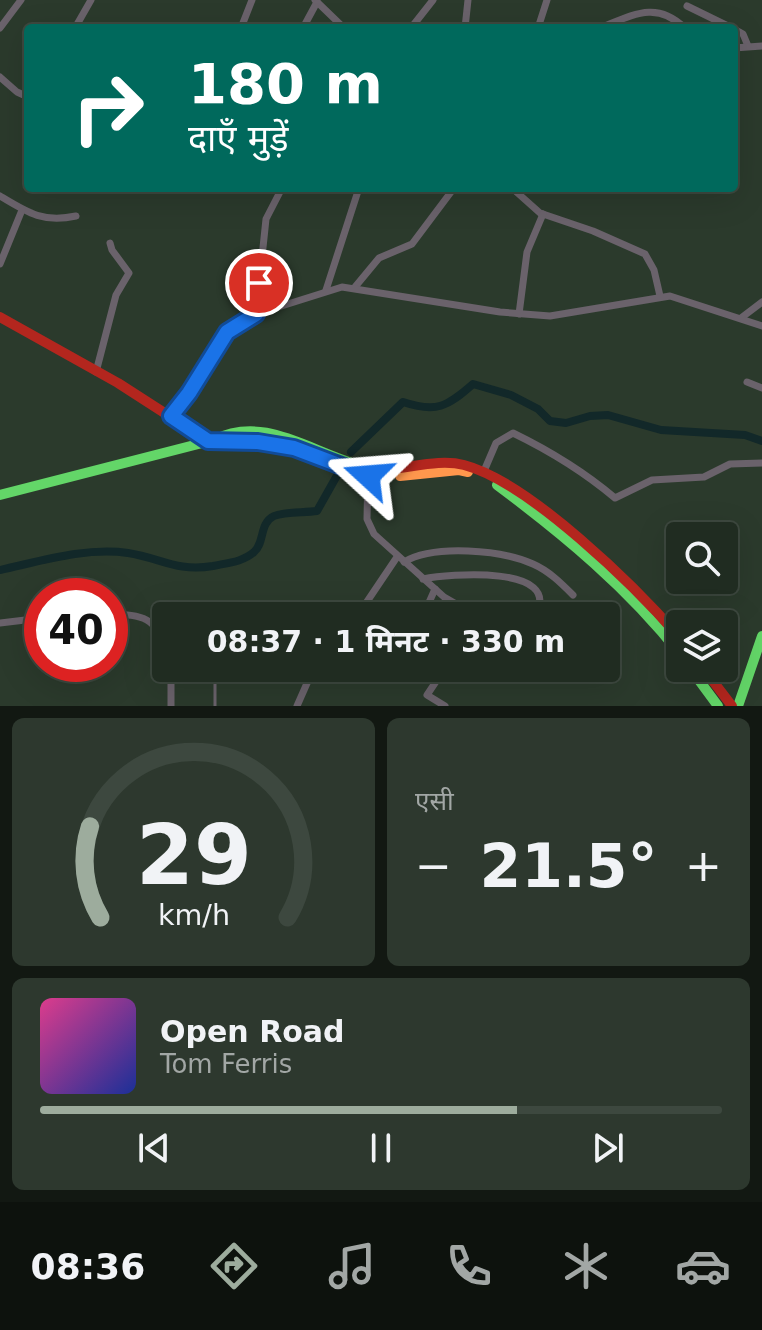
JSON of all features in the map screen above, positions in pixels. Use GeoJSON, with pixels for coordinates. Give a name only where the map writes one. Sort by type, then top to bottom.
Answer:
{"type":"FeatureCollection","features":[{"type":"Feature","properties":{"kind":"street"},"geometry":{"type":"LineString","coordinates":[[0,28],[21,0]]}},
{"type":"Feature","properties":{"kind":"street"},"geometry":{"type":"LineString","coordinates":[[77,24],[91,0]]}},
{"type":"Feature","properties":{"kind":"street"},"geometry":{"type":"LineString","coordinates":[[243,24],[252,0]]}},
{"type":"Feature","properties":{"kind":"street"},"geometry":{"type":"LineString","coordinates":[[414,24],[433,0]]}},
{"type":"Feature","properties":{"kind":"street"},"geometry":{"type":"LineString","coordinates":[[465,24],[468,0]]}},
{"type":"Feature","properties":{"kind":"street"},"geometry":{"type":"LineString","coordinates":[[539,24],[547,0]]}},
{"type":"Feature","properties":{"kind":"street"},"geometry":{"type":"LineString","coordinates":[[305,24],[316,1],[340,24]]}},
{"type":"Feature","properties":{"kind":"street"},"geometry":{"type":"LineString","coordinates":[[687,6],[725,24]]}},
{"type":"Feature","properties":{"kind":"street"},"geometry":{"type":"LineString","coordinates":[[609,24],[635,13],[653,10],[673,16],[681,24]]}},
{"type":"Feature","properties":{"kind":"street"},"geometry":{"type":"LineString","coordinates":[[738,31],[743,34],[748,46]]}},
{"type":"Feature","properties":{"kind":"street"},"geometry":{"type":"LineString","coordinates":[[738,47],[762,46]]}},
{"type":"Feature","properties":{"kind":"street"},"geometry":{"type":"LineString","coordinates":[[0,77],[24,95]]}},
{"type":"Feature","properties":{"kind":"street"},"geometry":{"type":"LineString","coordinates":[[256,314],[266,219],[280,192]]}},
{"type":"Feature","properties":{"kind":"street"},"geometry":{"type":"LineString","coordinates":[[326,290],[358,192]]}},
{"type":"Feature","properties":{"kind":"street"},"geometry":{"type":"LineString","coordinates":[[355,287],[379,258],[412,244],[451,192]]}},
{"type":"Feature","properties":{"kind":"street"},"geometry":{"type":"LineString","coordinates":[[517,192],[543,214],[593,231],[645,254],[651,261],[660,296]]}},
{"type":"Feature","properties":{"kind":"street"},"geometry":{"type":"LineString","coordinates":[[0,196],[22,210],[51,219],[76,216]]}},
{"type":"Feature","properties":{"kind":"street"},"geometry":{"type":"LineString","coordinates":[[0,264],[22,210]]}},
{"type":"Feature","properties":{"kind":"street"},"geometry":{"type":"LineString","coordinates":[[519,314],[527,252],[543,214]]}},
{"type":"Feature","properties":{"kind":"street"},"geometry":{"type":"LineString","coordinates":[[96,372],[116,295],[129,273],[110,243]]}},
{"type":"Feature","properties":{"kind":"street"},"geometry":{"type":"LineString","coordinates":[[171,416],[227,332],[256,314],[326,290],[355,287],[519,314],[550,316],[660,296],[679,297],[762,326]]}},
{"type":"Feature","properties":{"kind":"street"},"geometry":{"type":"LineString","coordinates":[[741,318],[762,302]]}},
{"type":"Feature","properties":{"kind":"street"},"geometry":{"type":"LineString","coordinates":[[0,317],[211,440]]}},
{"type":"Feature","properties":{"kind":"street"},"geometry":{"type":"LineString","coordinates":[[747,382],[762,388]]}},
{"type":"Feature","properties":{"kind":"street"},"geometry":{"type":"LineString","coordinates":[[484,471],[496,443],[513,433],[588,475],[615,498],[652,480],[704,477],[730,464],[762,463]]}},
{"type":"Feature","properties":{"kind":"street"},"geometry":{"type":"LineString","coordinates":[[0,495],[211,440],[258,442],[294,448],[384,477],[459,470],[484,478],[591,561],[646,612],[666,637]]}},
{"type":"Feature","properties":{"kind":"street"},"geometry":{"type":"LineString","coordinates":[[368,472],[451,464],[484,471],[508,485],[564,529],[666,623]]}},
{"type":"Feature","properties":{"kind":"street"},"geometry":{"type":"LineString","coordinates":[[368,472],[369,525],[400,560],[453,602]]}},
{"type":"Feature","properties":{"kind":"street"},"geometry":{"type":"LineString","coordinates":[[368,602],[400,560],[429,553],[481,552],[512,557],[544,570],[573,595]]}},
{"type":"Feature","properties":{"kind":"street"},"geometry":{"type":"LineString","coordinates":[[423,579],[459,574],[512,577],[539,594],[541,602]]}},
{"type":"Feature","properties":{"kind":"street"},"geometry":{"type":"LineString","coordinates":[[429,602],[435,589]]}},
{"type":"Feature","properties":{"kind":"street"},"geometry":{"type":"LineString","coordinates":[[128,614],[152,622]]}},
{"type":"Feature","properties":{"kind":"street"},"geometry":{"type":"LineString","coordinates":[[0,623],[24,620]]}},
{"type":"Feature","properties":{"kind":"street"},"geometry":{"type":"LineString","coordinates":[[738,706],[762,636]]}},
{"type":"Feature","properties":{"kind":"street"},"geometry":{"type":"LineString","coordinates":[[171,682],[171,706]]}},
{"type":"Feature","properties":{"kind":"street"},"geometry":{"type":"LineString","coordinates":[[297,706],[308,682]]}},
{"type":"Feature","properties":{"kind":"street"},"geometry":{"type":"LineString","coordinates":[[436,682],[427,695],[445,706]]}},
{"type":"Feature","properties":{"kind":"street"},"geometry":{"type":"LineString","coordinates":[[700,682],[718,706]]}},
{"type":"Feature","properties":{"kind":"street"},"geometry":{"type":"LineString","coordinates":[[714,682],[732,706]]}},
{"type":"Feature","properties":{"kind":"lane"},"geometry":{"type":"LineString","coordinates":[[215,682],[215,706]]}},
{"type":"Feature","properties":{"kind":"waterway"},"geometry":{"type":"LineString","coordinates":[[351,452],[403,402],[424,407],[441,406],[473,384],[511,395],[538,409],[550,421],[566,423],[608,415],[661,430],[745,435],[762,441]]}},
{"type":"Feature","properties":{"kind":"waterway"},"geometry":{"type":"LineString","coordinates":[[0,570],[96,552],[128,553],[189,567],[235,562],[257,548],[269,519],[289,513],[317,511],[339,472]]}},
{"type":"Feature","properties":{"kind":"traffic: fast"},"geometry":{"type":"LineString","coordinates":[[0,495],[237,432],[280,436],[346,461],[391,469]]}},
{"type":"Feature","properties":{"kind":"traffic: fast"},"geometry":{"type":"LineString","coordinates":[[497,485],[594,564],[666,637]]}},
{"type":"Feature","properties":{"kind":"traffic: fast"},"geometry":{"type":"LineString","coordinates":[[738,706],[762,636]]}},
{"type":"Feature","properties":{"kind":"traffic: fast"},"geometry":{"type":"LineString","coordinates":[[700,682],[718,706]]}},
{"type":"Feature","properties":{"kind":"traffic: slow"},"geometry":{"type":"LineString","coordinates":[[214,440],[286,446],[358,473],[380,477]]}},
{"type":"Feature","properties":{"kind":"traffic: slow"},"geometry":{"type":"LineString","coordinates":[[400,476],[459,470],[468,472]]}},
{"type":"Feature","properties":{"kind":"traffic: jam"},"geometry":{"type":"LineString","coordinates":[[0,317],[118,383],[208,441]]}},
{"type":"Feature","properties":{"kind":"traffic: jam"},"geometry":{"type":"LineString","coordinates":[[391,469],[455,463],[490,475],[519,492],[580,539],[666,623]]}},
{"type":"Feature","properties":{"kind":"traffic: jam"},"geometry":{"type":"LineString","coordinates":[[714,682],[732,706]]}},
{"type":"Feature","properties":{"kind":"route"},"geometry":{"type":"LineString","coordinates":[[259,283],[256,314],[227,332],[171,416],[208,441],[258,442],[294,448],[368,476]]}}]}
